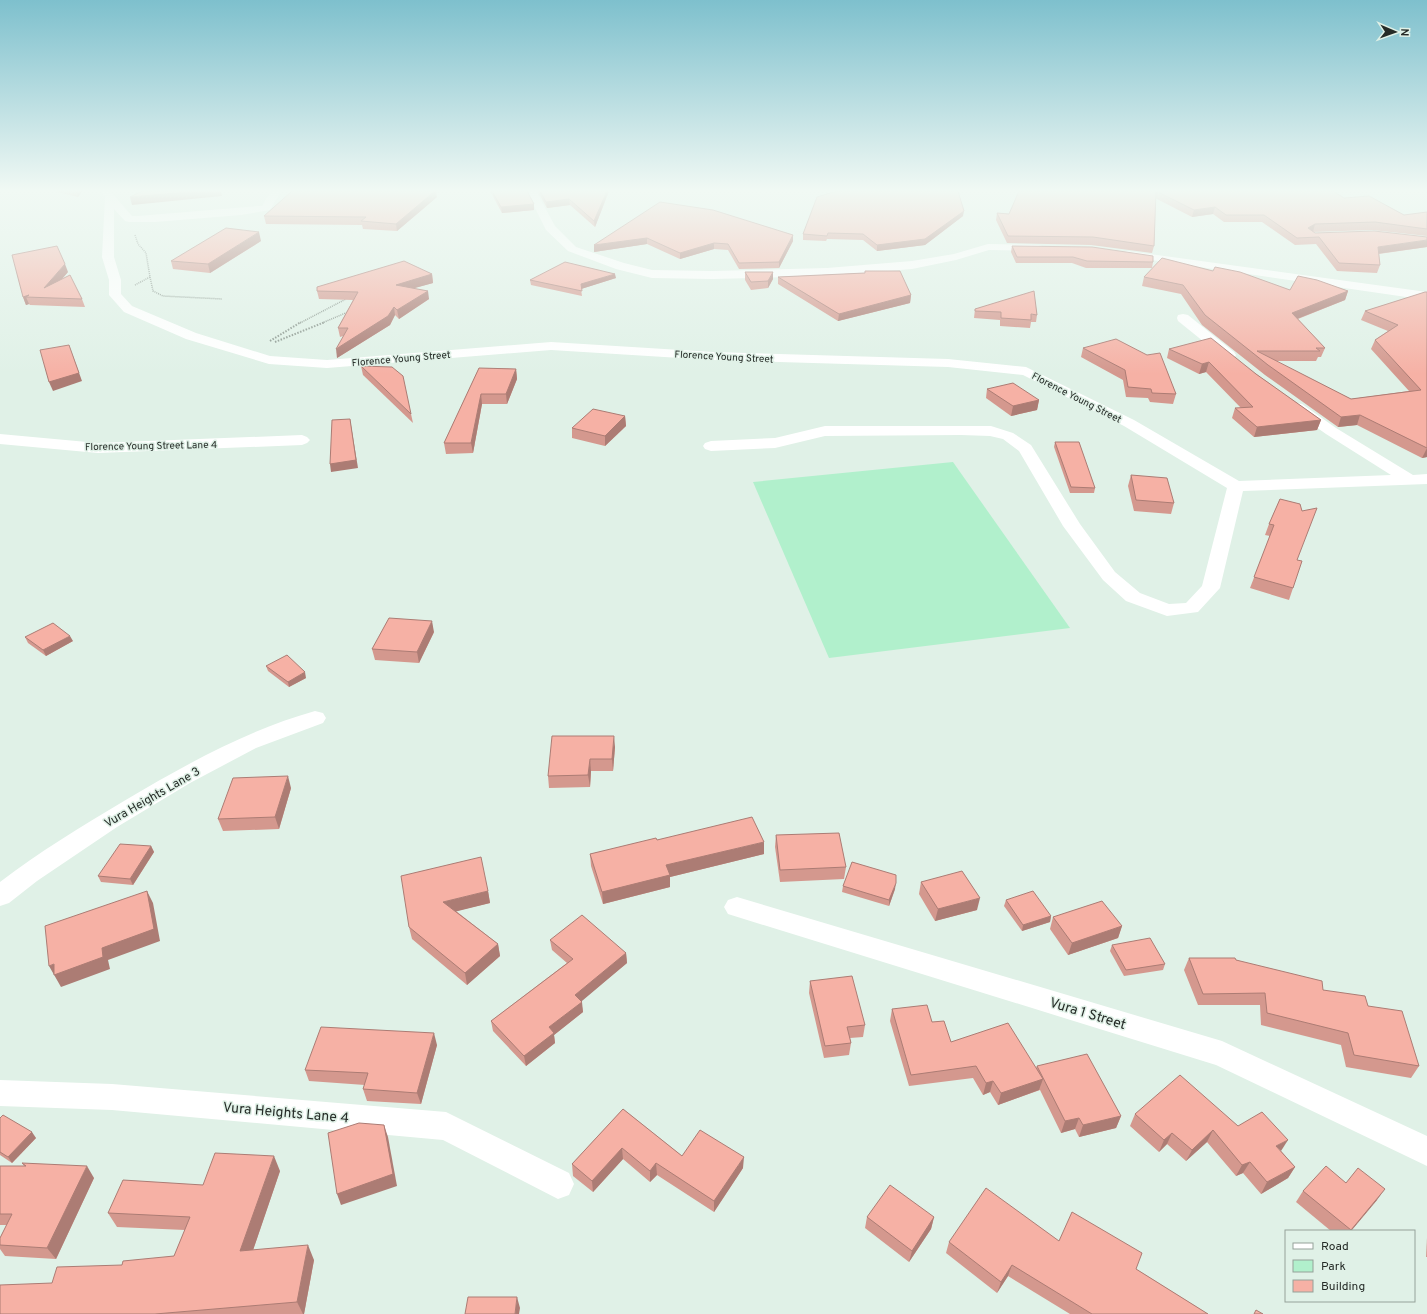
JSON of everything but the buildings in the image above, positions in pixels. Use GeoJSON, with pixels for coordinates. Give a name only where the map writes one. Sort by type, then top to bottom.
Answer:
{"type":"FeatureCollection","features":[{"type":"Feature","properties":{"kind":"street"},"geometry":{"type":"LineString","coordinates":[[108,252],[115,280],[116,294]]}},
{"type":"Feature","properties":{"kind":"street"},"geometry":{"type":"LineString","coordinates":[[581,252],[620,266],[652,274],[712,276],[827,272],[912,265],[956,257],[971,252]]}},
{"type":"Feature","properties":{"kind":"street"},"geometry":{"type":"LineString","coordinates":[[1115,252],[1427,296]]}},
{"type":"Feature","properties":{"kind":"street","name":"Florence Young Street"},"geometry":{"type":"LineString","coordinates":[[116,294],[128,309],[191,336],[254,351],[269,360],[327,364],[551,346],[713,356],[948,363],[1026,371],[1129,423],[1236,486]]}},
{"type":"Feature","properties":{"kind":"street"},"geometry":{"type":"LineString","coordinates":[[1183,318],[1241,365]]}},
{"type":"Feature","properties":{"kind":"street"},"geometry":{"type":"LineString","coordinates":[[1283,397],[1331,431],[1410,480]]}},
{"type":"Feature","properties":{"kind":"street"},"geometry":{"type":"LineString","coordinates":[[711,446],[775,443],[825,431],[961,430],[991,431],[1008,436],[1026,448],[1072,526],[1109,576],[1133,597],[1167,610],[1191,608],[1211,588],[1236,486],[1427,479]]}},
{"type":"Feature","properties":{"kind":"street","name":"Florence Young Street Lane 4"},"geometry":{"type":"LineString","coordinates":[[0,439],[98,448],[302,440]]}},
{"type":"Feature","properties":{"kind":"street","name":"Vura Heights Lane 3"},"geometry":{"type":"LineString","coordinates":[[0,896],[28,874],[102,825],[182,777],[248,743],[315,718]]}},
{"type":"Feature","properties":{"kind":"street","name":"Vura 1 Street"},"geometry":{"type":"LineString","coordinates":[[736,907],[1222,1054],[1427,1151]]}},
{"type":"Feature","properties":{"kind":"street","name":"Vura Heights Lane 4"},"geometry":{"type":"LineString","coordinates":[[0,1094],[112,1097],[446,1126],[558,1184]]}},
{"type":"Feature","properties":{"kind":"path"},"geometry":{"type":"LineString","coordinates":[[145,252],[154,291],[163,296],[222,299]]}},
{"type":"Feature","properties":{"kind":"path"},"geometry":{"type":"LineString","coordinates":[[116,294],[150,277]]}},
{"type":"Feature","properties":{"kind":"path"},"geometry":{"type":"LineString","coordinates":[[254,351],[302,321],[348,297]]}},
{"type":"Feature","properties":{"kind":"path"},"geometry":{"type":"LineString","coordinates":[[254,351],[348,312]]}},
{"type":"Feature","properties":{"kind":"green space"},"geometry":{"type":"Polygon","coordinates":[[[953,462],[1070,628],[829,658],[753,482],[953,462]]]}}]}
